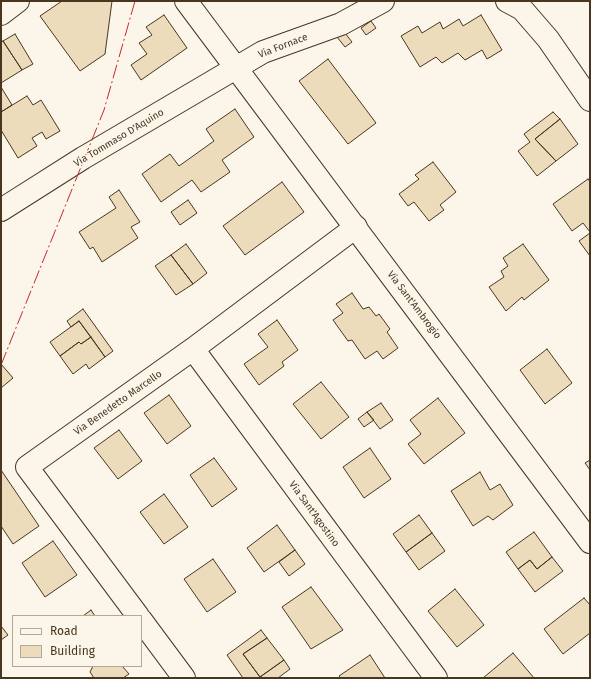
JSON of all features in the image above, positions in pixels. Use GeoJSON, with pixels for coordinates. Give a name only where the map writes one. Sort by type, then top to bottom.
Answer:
{"type":"FeatureCollection","features":[{"type":"Feature","properties":{"kind":"street"},"geometry":{"type":"LineString","coordinates":[[1,14],[18,1]]}},
{"type":"Feature","properties":{"kind":"street"},"geometry":{"type":"LineString","coordinates":[[186,1],[238,67]]}},
{"type":"Feature","properties":{"kind":"street","name":"Via Fornace"},"geometry":{"type":"LineString","coordinates":[[238,67],[264,52],[341,24],[383,1]]}},
{"type":"Feature","properties":{"kind":"street"},"geometry":{"type":"LineString","coordinates":[[508,1],[522,9],[548,39],[590,100]]}},
{"type":"Feature","properties":{"kind":"street","name":"Via Tommaso D'Aquino"},"geometry":{"type":"LineString","coordinates":[[1,210],[84,158],[238,67]]}},
{"type":"Feature","properties":{"kind":"street","name":"Via Sant'Ambrogio"},"geometry":{"type":"LineString","coordinates":[[238,67],[590,542]]}},
{"type":"Feature","properties":{"kind":"street","name":"Via Benedetto Marcello"},"geometry":{"type":"LineString","coordinates":[[137,615],[27,467],[193,349],[356,227]]}},
{"type":"Feature","properties":{"kind":"street","name":"Via Sant'Agostino"},"geometry":{"type":"LineString","coordinates":[[193,349],[436,678]]}},
{"type":"Feature","properties":{"kind":"street"},"geometry":{"type":"LineString","coordinates":[[142,621],[184,678]]}},
{"type":"Feature","properties":{"kind":"building"},"geometry":{"type":"Polygon","coordinates":[[[62,1],[112,1],[105,54],[80,71],[40,16],[62,1]]]}},
{"type":"Feature","properties":{"kind":"building"},"geometry":{"type":"Polygon","coordinates":[[[164,15],[187,48],[141,80],[131,65],[147,54],[139,43],[152,35],[146,27],[164,15]]]}},
{"type":"Feature","properties":{"kind":"building"},"geometry":{"type":"Polygon","coordinates":[[[481,15],[502,50],[487,59],[482,50],[465,60],[458,53],[442,63],[436,57],[420,67],[401,36],[418,26],[422,33],[440,22],[443,29],[459,19],[463,26],[481,15]]]}},
{"type":"Feature","properties":{"kind":"building"},"geometry":{"type":"Polygon","coordinates":[[[371,21],[376,28],[366,35],[361,28],[371,21]]]}},
{"type":"Feature","properties":{"kind":"building"},"geometry":{"type":"Polygon","coordinates":[[[345,33],[352,42],[345,47],[337,37],[345,33]]]}},
{"type":"Feature","properties":{"kind":"building"},"geometry":{"type":"Polygon","coordinates":[[[15,34],[33,64],[22,70],[3,41],[15,34]]]}},
{"type":"Feature","properties":{"kind":"building"},"geometry":{"type":"Polygon","coordinates":[[[3,41],[22,70],[1,83],[1,42],[3,41]]]}},
{"type":"Feature","properties":{"kind":"building"},"geometry":{"type":"Polygon","coordinates":[[[328,59],[376,123],[348,144],[299,81],[328,59]]]}},
{"type":"Feature","properties":{"kind":"building"},"geometry":{"type":"Polygon","coordinates":[[[1,87],[12,105],[1,112],[1,87]]]}},
{"type":"Feature","properties":{"kind":"building"},"geometry":{"type":"Polygon","coordinates":[[[27,96],[33,105],[41,100],[60,131],[46,139],[42,132],[32,138],[37,146],[18,158],[1,130],[1,112],[27,96]]]}},
{"type":"Feature","properties":{"kind":"building"},"geometry":{"type":"Polygon","coordinates":[[[235,109],[254,137],[222,160],[230,172],[201,192],[192,180],[161,202],[142,174],[170,154],[179,166],[214,141],[206,129],[235,109]]]}},
{"type":"Feature","properties":{"kind":"building"},"geometry":{"type":"Polygon","coordinates":[[[553,112],[560,119],[535,139],[556,161],[537,176],[518,151],[530,142],[524,134],[553,112]]]}},
{"type":"Feature","properties":{"kind":"building"},"geometry":{"type":"Polygon","coordinates":[[[560,119],[578,144],[556,161],[535,139],[560,119]]]}},
{"type":"Feature","properties":{"kind":"building"},"geometry":{"type":"Polygon","coordinates":[[[433,162],[456,192],[440,205],[444,210],[429,221],[414,202],[408,206],[399,194],[419,179],[415,175],[433,162]]]}},
{"type":"Feature","properties":{"kind":"building"},"geometry":{"type":"Polygon","coordinates":[[[588,179],[590,182],[590,232],[583,223],[572,231],[553,204],[588,179]]]}},
{"type":"Feature","properties":{"kind":"building"},"geometry":{"type":"Polygon","coordinates":[[[282,182],[304,212],[245,255],[223,226],[282,182]]]}},
{"type":"Feature","properties":{"kind":"building"},"geometry":{"type":"Polygon","coordinates":[[[119,190],[140,222],[131,227],[138,238],[102,262],[93,247],[90,249],[79,232],[116,208],[109,197],[119,190]]]}},
{"type":"Feature","properties":{"kind":"building"},"geometry":{"type":"Polygon","coordinates":[[[188,200],[197,213],[180,225],[171,212],[188,200]]]}},
{"type":"Feature","properties":{"kind":"building"},"geometry":{"type":"Polygon","coordinates":[[[590,233],[590,256],[579,241],[590,233]]]}},
{"type":"Feature","properties":{"kind":"building"},"geometry":{"type":"Polygon","coordinates":[[[186,244],[207,273],[193,284],[171,255],[186,244]]]}},
{"type":"Feature","properties":{"kind":"building"},"geometry":{"type":"Polygon","coordinates":[[[523,244],[549,280],[524,300],[522,297],[506,311],[489,287],[504,277],[501,271],[508,266],[503,258],[523,244]]]}},
{"type":"Feature","properties":{"kind":"building"},"geometry":{"type":"Polygon","coordinates":[[[171,255],[193,284],[176,295],[155,266],[171,255]]]}},
{"type":"Feature","properties":{"kind":"building"},"geometry":{"type":"Polygon","coordinates":[[[352,293],[363,309],[369,307],[376,316],[379,314],[390,329],[387,332],[398,348],[383,359],[377,351],[365,359],[352,340],[348,341],[333,320],[343,313],[336,304],[352,293]]]}},
{"type":"Feature","properties":{"kind":"building"},"geometry":{"type":"Polygon","coordinates":[[[83,309],[113,351],[105,357],[79,321],[71,327],[67,321],[83,309]]]}},
{"type":"Feature","properties":{"kind":"building"},"geometry":{"type":"Polygon","coordinates":[[[277,320],[298,350],[282,362],[284,366],[259,385],[244,364],[268,347],[258,334],[277,320]]]}},
{"type":"Feature","properties":{"kind":"building"},"geometry":{"type":"Polygon","coordinates":[[[79,321],[91,337],[81,344],[79,342],[60,356],[50,342],[79,321]]]}},
{"type":"Feature","properties":{"kind":"building"},"geometry":{"type":"Polygon","coordinates":[[[91,337],[105,357],[89,369],[86,364],[73,374],[60,356],[79,342],[81,344],[91,337]]]}},
{"type":"Feature","properties":{"kind":"building"},"geometry":{"type":"Polygon","coordinates":[[[547,349],[572,383],[545,404],[520,370],[547,349]]]}},
{"type":"Feature","properties":{"kind":"building"},"geometry":{"type":"Polygon","coordinates":[[[1,364],[13,378],[1,388],[1,364]]]}},
{"type":"Feature","properties":{"kind":"building"},"geometry":{"type":"Polygon","coordinates":[[[321,382],[349,417],[321,439],[293,404],[321,382]]]}},
{"type":"Feature","properties":{"kind":"building"},"geometry":{"type":"Polygon","coordinates":[[[169,395],[191,426],[167,444],[144,413],[169,395]]]}},
{"type":"Feature","properties":{"kind":"building"},"geometry":{"type":"Polygon","coordinates":[[[438,398],[465,433],[424,464],[408,444],[421,434],[410,420],[438,398]]]}},
{"type":"Feature","properties":{"kind":"building"},"geometry":{"type":"Polygon","coordinates":[[[381,403],[393,420],[380,429],[367,412],[381,403]]]}},
{"type":"Feature","properties":{"kind":"building"},"geometry":{"type":"Polygon","coordinates":[[[367,412],[374,420],[364,427],[358,419],[367,412]]]}},
{"type":"Feature","properties":{"kind":"building"},"geometry":{"type":"Polygon","coordinates":[[[119,430],[142,461],[118,479],[94,448],[119,430]]]}},
{"type":"Feature","properties":{"kind":"building"},"geometry":{"type":"Polygon","coordinates":[[[370,448],[391,479],[364,498],[343,467],[370,448]]]}},
{"type":"Feature","properties":{"kind":"building"},"geometry":{"type":"Polygon","coordinates":[[[214,458],[237,489],[212,507],[190,475],[214,458]]]}},
{"type":"Feature","properties":{"kind":"building"},"geometry":{"type":"Polygon","coordinates":[[[590,460],[590,470],[585,463],[590,460]]]}},
{"type":"Feature","properties":{"kind":"building"},"geometry":{"type":"Polygon","coordinates":[[[1,470],[39,526],[13,544],[1,526],[1,470]]]}},
{"type":"Feature","properties":{"kind":"building"},"geometry":{"type":"Polygon","coordinates":[[[480,472],[490,490],[500,484],[513,505],[493,520],[488,516],[473,526],[451,491],[480,472]]]}},
{"type":"Feature","properties":{"kind":"building"},"geometry":{"type":"Polygon","coordinates":[[[164,494],[188,527],[164,544],[140,512],[164,494]]]}},
{"type":"Feature","properties":{"kind":"building"},"geometry":{"type":"Polygon","coordinates":[[[419,515],[432,533],[406,552],[393,534],[419,515]]]}},
{"type":"Feature","properties":{"kind":"building"},"geometry":{"type":"Polygon","coordinates":[[[277,525],[295,550],[264,572],[247,548],[277,525]]]}},
{"type":"Feature","properties":{"kind":"building"},"geometry":{"type":"Polygon","coordinates":[[[534,532],[552,557],[537,569],[530,560],[518,569],[506,552],[534,532]]]}},
{"type":"Feature","properties":{"kind":"building"},"geometry":{"type":"Polygon","coordinates":[[[432,533],[445,551],[419,570],[406,552],[432,533]]]}},
{"type":"Feature","properties":{"kind":"building"},"geometry":{"type":"Polygon","coordinates":[[[53,541],[77,575],[45,597],[22,563],[53,541]]]}},
{"type":"Feature","properties":{"kind":"building"},"geometry":{"type":"Polygon","coordinates":[[[295,550],[305,564],[289,576],[279,562],[295,550]]]}},
{"type":"Feature","properties":{"kind":"building"},"geometry":{"type":"Polygon","coordinates":[[[552,557],[563,571],[535,592],[518,569],[530,560],[537,569],[552,557]]]}},
{"type":"Feature","properties":{"kind":"building"},"geometry":{"type":"Polygon","coordinates":[[[213,559],[236,592],[207,612],[184,579],[213,559]]]}},
{"type":"Feature","properties":{"kind":"building"},"geometry":{"type":"Polygon","coordinates":[[[311,587],[343,630],[311,649],[282,607],[311,587]]]}},
{"type":"Feature","properties":{"kind":"building"},"geometry":{"type":"Polygon","coordinates":[[[455,589],[484,625],[457,647],[428,611],[455,589]]]}},
{"type":"Feature","properties":{"kind":"building"},"geometry":{"type":"Polygon","coordinates":[[[584,598],[590,605],[590,633],[563,654],[544,629],[584,598]]]}},
{"type":"Feature","properties":{"kind":"building"},"geometry":{"type":"Polygon","coordinates":[[[91,610],[94,615],[84,615],[91,610]]]}},
{"type":"Feature","properties":{"kind":"building"},"geometry":{"type":"Polygon","coordinates":[[[1,626],[8,635],[1,640],[1,626]]]}},
{"type":"Feature","properties":{"kind":"building"},"geometry":{"type":"Polygon","coordinates":[[[261,630],[267,638],[243,654],[260,677],[284,660],[290,669],[278,678],[243,678],[227,655],[261,630]]]}},
{"type":"Feature","properties":{"kind":"building"},"geometry":{"type":"Polygon","coordinates":[[[267,638],[284,660],[260,677],[243,654],[267,638]]]}},
{"type":"Feature","properties":{"kind":"building"},"geometry":{"type":"Polygon","coordinates":[[[513,653],[534,678],[483,678],[513,653]]]}},
{"type":"Feature","properties":{"kind":"building"},"geometry":{"type":"Polygon","coordinates":[[[370,655],[385,678],[341,678],[339,676],[370,655]]]}},
{"type":"Feature","properties":{"kind":"building"},"geometry":{"type":"Polygon","coordinates":[[[92,667],[123,667],[129,674],[123,678],[94,678],[90,672],[92,667]]]}},
{"type":"Feature","properties":{"kind":"power"},"geometry":{"type":"LineString","coordinates":[[1,365],[104,110],[135,1]]}}]}
